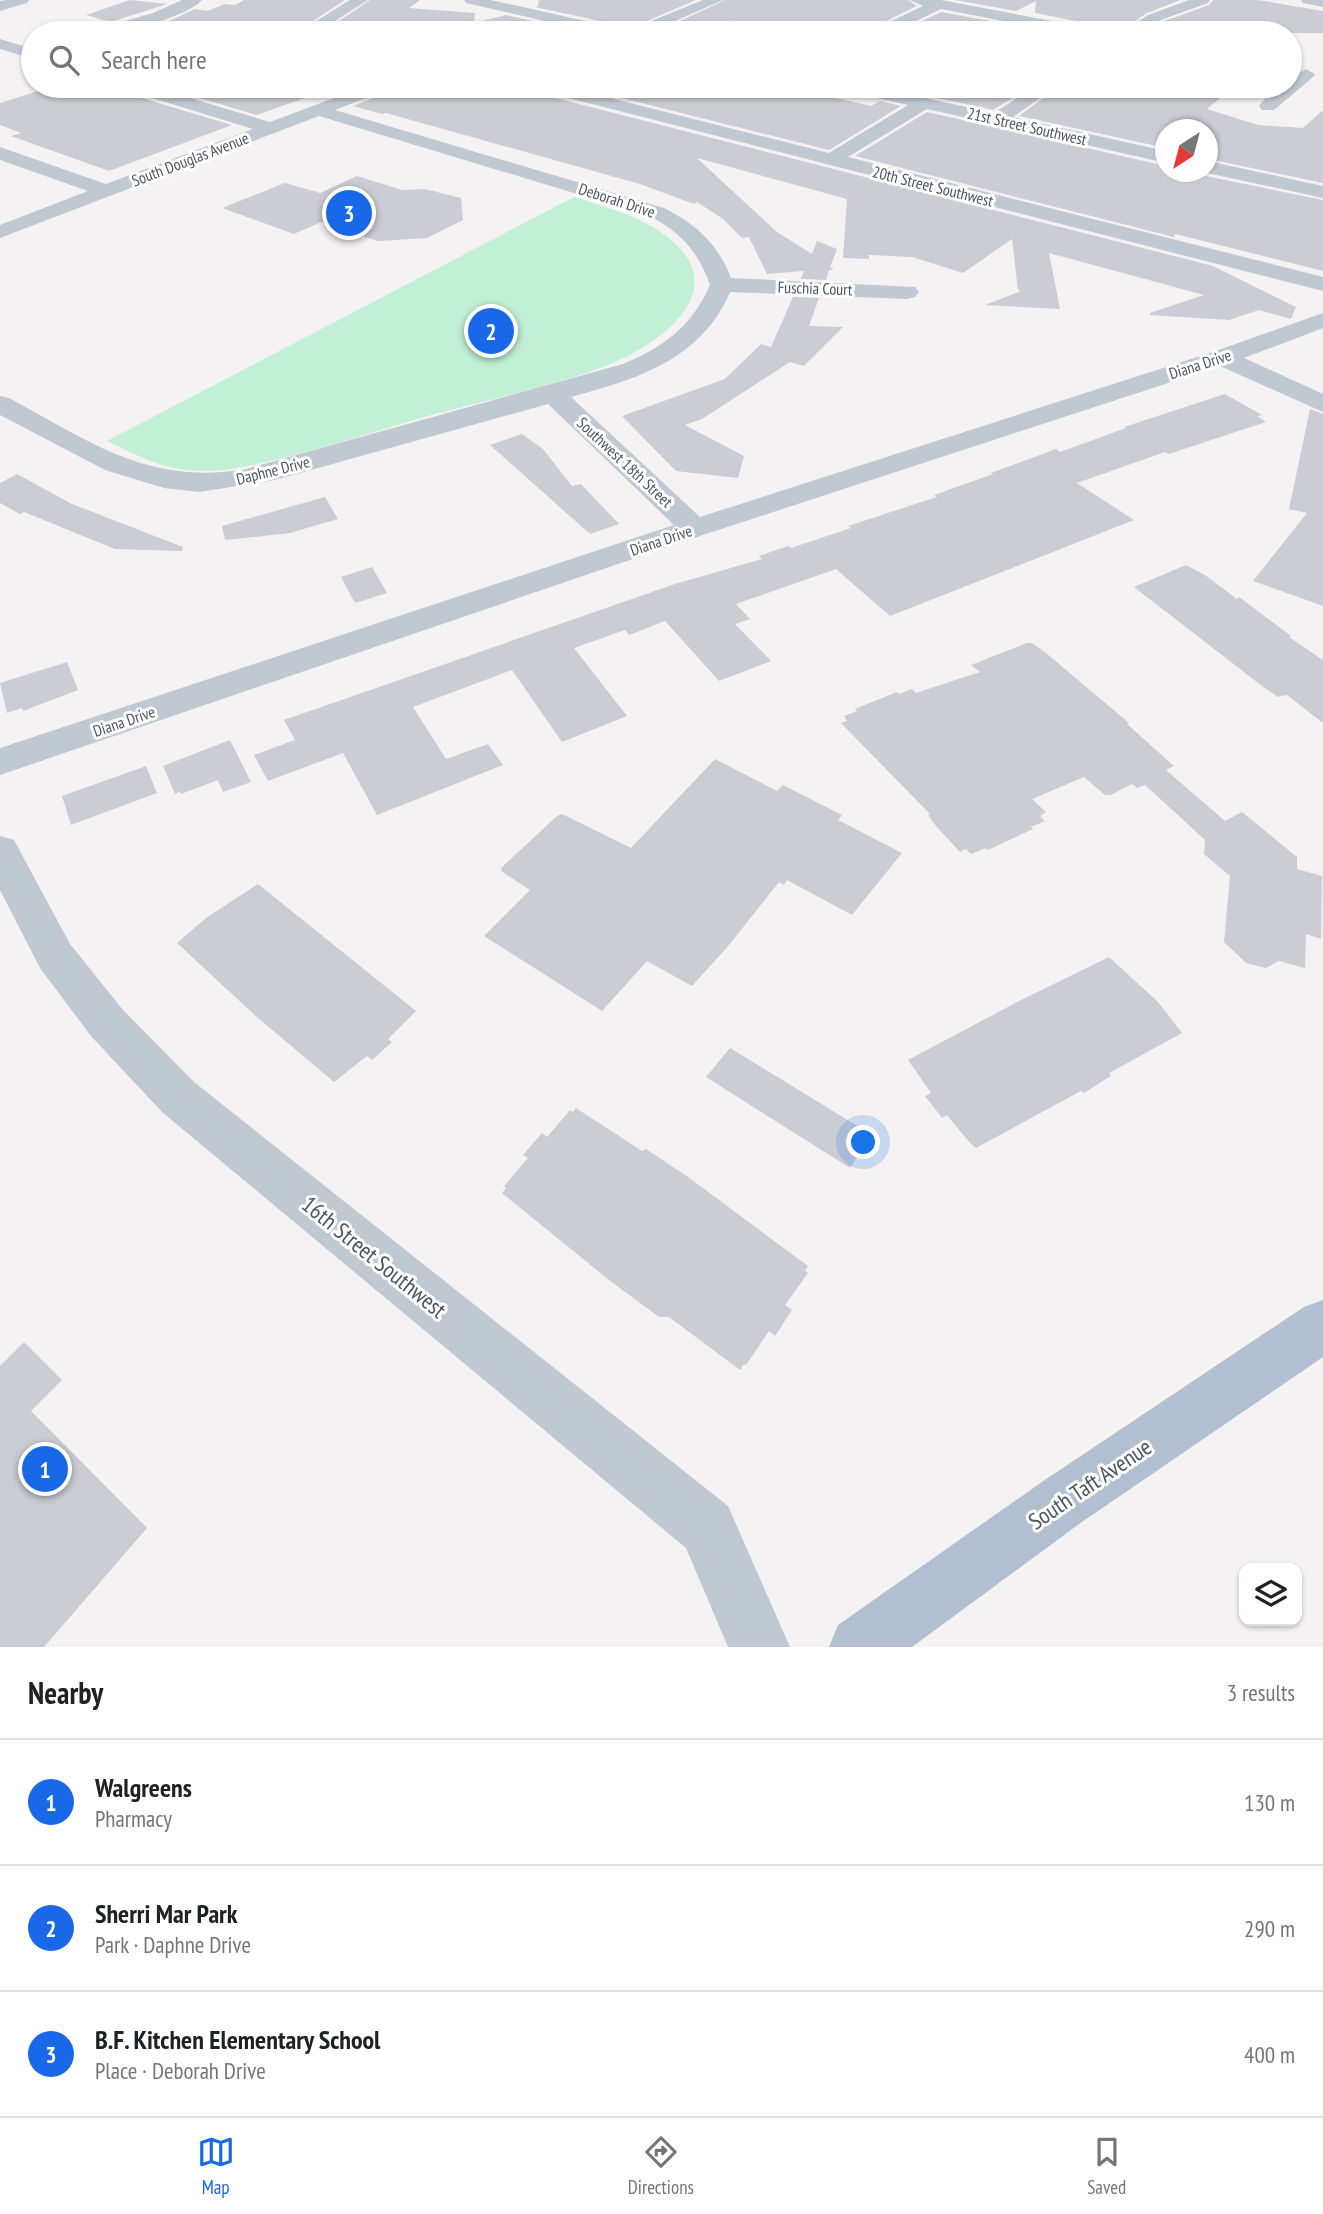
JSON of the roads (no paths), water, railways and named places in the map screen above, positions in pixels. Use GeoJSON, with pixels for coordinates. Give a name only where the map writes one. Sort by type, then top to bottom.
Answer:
{"type":"FeatureCollection","features":[{"type":"Feature","properties":{"kind":"main road","name":"South Taft Avenue"},"geometry":{"type":"LineString","coordinates":[[860,1647],[1059,1504],[1323,1326]]}},
{"type":"Feature","properties":{"kind":"street"},"geometry":{"type":"LineString","coordinates":[[0,6],[22,0]]}},
{"type":"Feature","properties":{"kind":"street"},"geometry":{"type":"LineString","coordinates":[[141,21],[195,0]]}},
{"type":"Feature","properties":{"kind":"street"},"geometry":{"type":"LineString","coordinates":[[325,21],[361,0]]}},
{"type":"Feature","properties":{"kind":"street"},"geometry":{"type":"LineString","coordinates":[[471,0],[517,5],[575,21]]}},
{"type":"Feature","properties":{"kind":"street"},"geometry":{"type":"LineString","coordinates":[[664,21],[716,0]]}},
{"type":"Feature","properties":{"kind":"street"},"geometry":{"type":"LineString","coordinates":[[917,0],[1026,21]]}},
{"type":"Feature","properties":{"kind":"street"},"geometry":{"type":"LineString","coordinates":[[1148,21],[1203,0]]}},
{"type":"Feature","properties":{"kind":"street"},"geometry":{"type":"LineString","coordinates":[[1308,0],[1323,2]]}},
{"type":"Feature","properties":{"kind":"street"},"geometry":{"type":"LineString","coordinates":[[904,21],[939,4]]}},
{"type":"Feature","properties":{"kind":"street"},"geometry":{"type":"LineString","coordinates":[[496,21],[517,5]]}},
{"type":"Feature","properties":{"kind":"street"},"geometry":{"type":"LineString","coordinates":[[0,45],[21,51]]}},
{"type":"Feature","properties":{"kind":"street"},"geometry":{"type":"LineString","coordinates":[[176,98],[270,128]]}},
{"type":"Feature","properties":{"kind":"street","name":"South Douglas Avenue"},"geometry":{"type":"LineString","coordinates":[[0,232],[349,98]]}},
{"type":"Feature","properties":{"kind":"street","name":"20th Street Southwest"},"geometry":{"type":"LineString","coordinates":[[590,98],[1323,284]]}},
{"type":"Feature","properties":{"kind":"street","name":"21st Street Southwest"},"geometry":{"type":"LineString","coordinates":[[901,98],[1155,155]]}},
{"type":"Feature","properties":{"kind":"street"},"geometry":{"type":"LineString","coordinates":[[996,120],[1030,98]]}},
{"type":"Feature","properties":{"kind":"street"},"geometry":{"type":"LineString","coordinates":[[1268,106],[1278,98]]}},
{"type":"Feature","properties":{"kind":"street"},"geometry":{"type":"LineString","coordinates":[[830,160],[924,103]]}},
{"type":"Feature","properties":{"kind":"street","name":"Deborah Drive"},"geometry":{"type":"LineString","coordinates":[[317,110],[657,212],[702,241],[712,256],[722,285]]}},
{"type":"Feature","properties":{"kind":"street"},"geometry":{"type":"LineString","coordinates":[[0,153],[106,191]]}},
{"type":"Feature","properties":{"kind":"street"},"geometry":{"type":"LineString","coordinates":[[1218,169],[1323,192]]}},
{"type":"Feature","properties":{"kind":"street"},"geometry":{"type":"LineString","coordinates":[[554,395],[614,377],[668,353],[693,334],[713,309],[722,285]]}},
{"type":"Feature","properties":{"kind":"street","name":"Fuschia Court"},"geometry":{"type":"LineString","coordinates":[[722,285],[907,292]]}},
{"type":"Feature","properties":{"kind":"street","name":"Diana Drive"},"geometry":{"type":"LineString","coordinates":[[0,762],[695,528],[1222,357],[1323,320]]}},
{"type":"Feature","properties":{"kind":"street"},"geometry":{"type":"LineString","coordinates":[[1222,357],[1323,404]]}},
{"type":"Feature","properties":{"kind":"street","name":"Daphne Drive"},"geometry":{"type":"LineString","coordinates":[[0,404],[121,466],[145,475],[192,483],[221,482],[265,474],[554,395]]}},
{"type":"Feature","properties":{"kind":"street","name":"Southwest 18th Street"},"geometry":{"type":"LineString","coordinates":[[554,395],[695,528]]}},
{"type":"Feature","properties":{"kind":"street","name":"16th Street Southwest"},"geometry":{"type":"LineString","coordinates":[[0,851],[55,956],[107,1023],[177,1097],[707,1527],[759,1647]]}},
{"type":"Feature","properties":{"kind":"place","name":"B.F. Kitchen Elementary School"},"geometry":{"type":"Point","coordinates":[349,213]}},
{"type":"Feature","properties":{"kind":"place","name":"Sherri Mar Park"},"geometry":{"type":"Point","coordinates":[491,331]}},
{"type":"Feature","properties":{"kind":"place","name":"Walgreens"},"geometry":{"type":"Point","coordinates":[45,1469]}}]}
